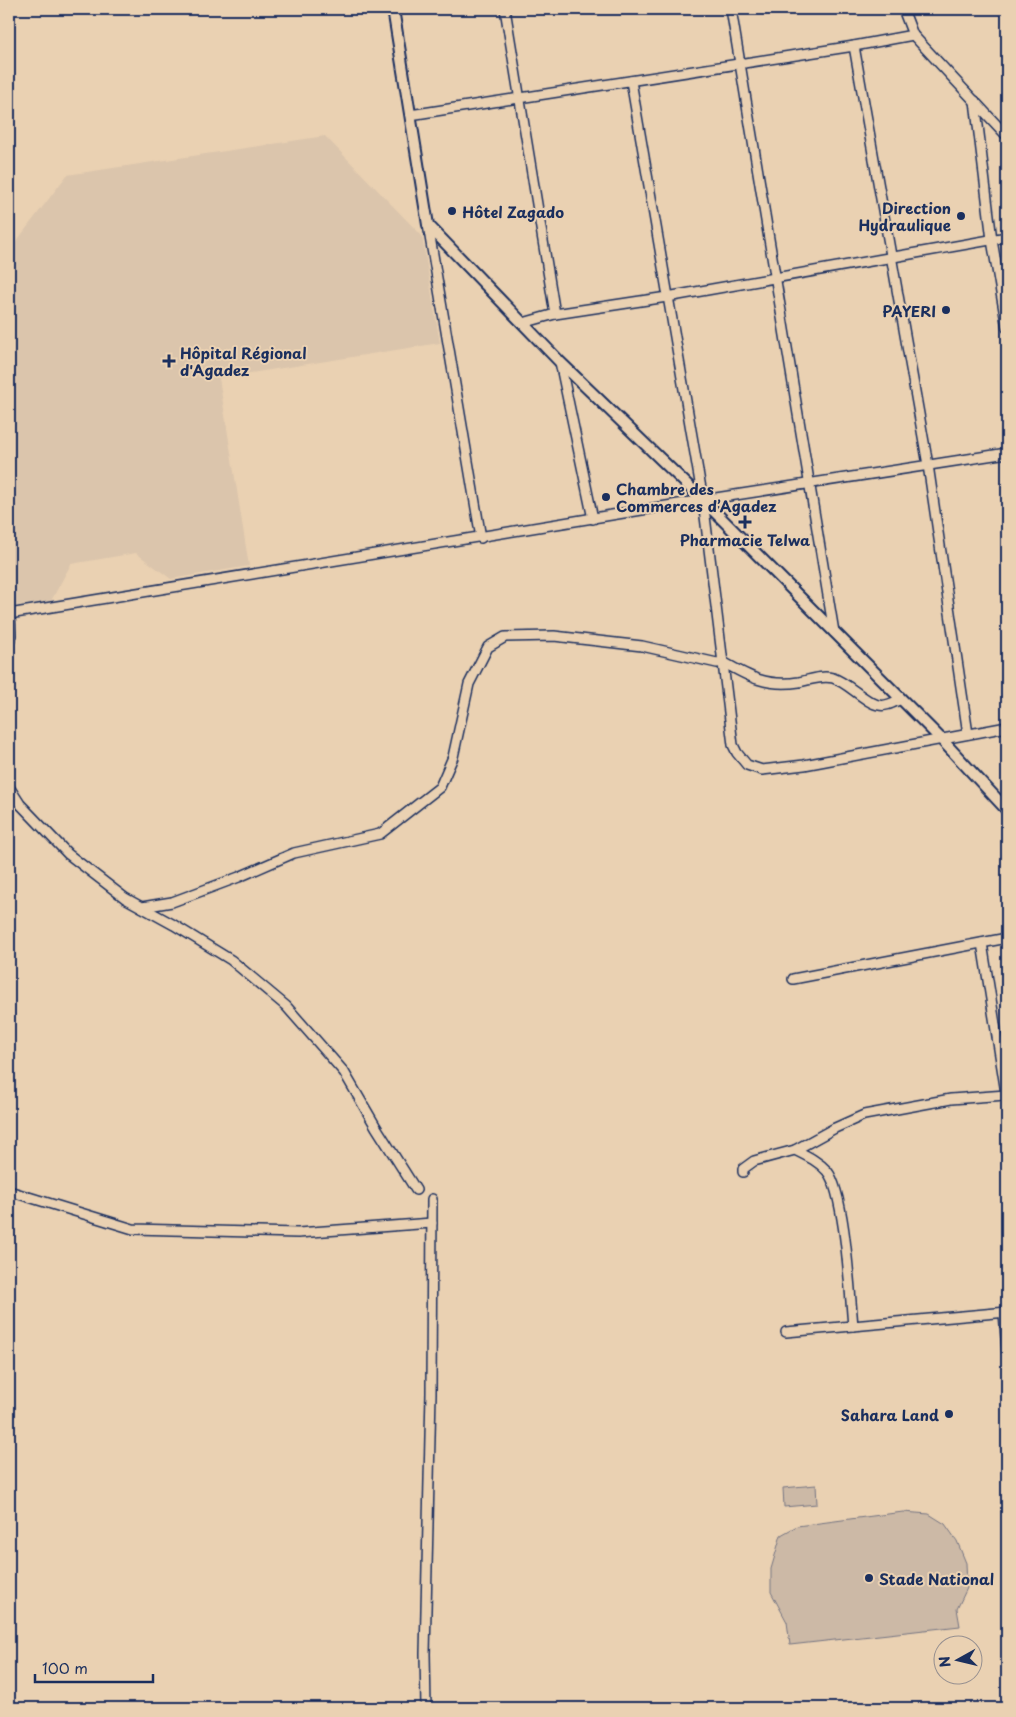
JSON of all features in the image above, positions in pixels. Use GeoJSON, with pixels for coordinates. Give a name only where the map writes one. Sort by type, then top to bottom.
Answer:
{"type":"FeatureCollection","features":[{"type":"Feature","properties":{"kind":"main road"},"geometry":{"type":"LineString","coordinates":[[393,9],[428,224],[560,362],[703,500],[942,740],[1007,810]]}},
{"type":"Feature","properties":{"kind":"street"},"geometry":{"type":"LineString","coordinates":[[505,9],[555,314]]}},
{"type":"Feature","properties":{"kind":"street"},"geometry":{"type":"LineString","coordinates":[[731,9],[834,633]]}},
{"type":"Feature","properties":{"kind":"street"},"geometry":{"type":"LineString","coordinates":[[903,9],[914,34],[1007,136]]}},
{"type":"Feature","properties":{"kind":"street"},"geometry":{"type":"LineString","coordinates":[[410,115],[854,46],[914,34]]}},
{"type":"Feature","properties":{"kind":"street"},"geometry":{"type":"LineString","coordinates":[[854,46],[928,464],[968,734]]}},
{"type":"Feature","properties":{"kind":"street"},"geometry":{"type":"LineString","coordinates":[[631,81],[703,500],[733,745],[737,754],[748,766],[762,770],[804,765],[1007,728]]}},
{"type":"Feature","properties":{"kind":"street"},"geometry":{"type":"LineString","coordinates":[[975,101],[992,240],[1007,328]]}},
{"type":"Feature","properties":{"kind":"street"},"geometry":{"type":"LineString","coordinates":[[428,224],[481,538]]}},
{"type":"Feature","properties":{"kind":"street"},"geometry":{"type":"LineString","coordinates":[[523,323],[555,314],[667,297],[1007,237]]}},
{"type":"Feature","properties":{"kind":"street"},"geometry":{"type":"LineString","coordinates":[[560,362],[593,519]]}},
{"type":"Feature","properties":{"kind":"street"},"geometry":{"type":"LineString","coordinates":[[9,643],[11,635],[10,614],[1007,452]]}},
{"type":"Feature","properties":{"kind":"street"},"geometry":{"type":"LineString","coordinates":[[142,907],[172,902],[239,877],[294,852],[380,834],[440,787],[452,757],[469,684],[488,646],[505,637],[554,636],[642,646],[717,663],[723,662],[759,681],[773,684],[797,682],[820,677],[839,680],[877,706],[888,705],[901,699]]}},
{"type":"Feature","properties":{"kind":"street"},"geometry":{"type":"LineString","coordinates":[[9,787],[20,804],[68,854],[125,898],[231,960],[286,1006],[344,1072],[416,1190]]}},
{"type":"Feature","properties":{"kind":"street"},"geometry":{"type":"LineString","coordinates":[[793,978],[1007,938]]}},
{"type":"Feature","properties":{"kind":"street"},"geometry":{"type":"LineString","coordinates":[[743,1172],[743,1169],[754,1161],[795,1150],[834,1128],[864,1115],[951,1099],[1007,1097],[982,943]]}},
{"type":"Feature","properties":{"kind":"street"},"geometry":{"type":"LineString","coordinates":[[795,1150],[816,1161],[829,1173],[840,1205],[853,1326]]}},
{"type":"Feature","properties":{"kind":"street"},"geometry":{"type":"LineString","coordinates":[[9,1191],[133,1229],[298,1233],[432,1222]]}},
{"type":"Feature","properties":{"kind":"street"},"geometry":{"type":"LineString","coordinates":[[426,1708],[425,1654],[432,1199]]}},
{"type":"Feature","properties":{"kind":"street"},"geometry":{"type":"LineString","coordinates":[[786,1332],[1006,1312],[1007,1352]]}},
{"type":"Feature","properties":{"kind":"shaded area","name":"Hôpital Régional d'Agadez"},"geometry":{"type":"Polygon","coordinates":[[[325,136],[422,236],[440,343],[219,378],[249,566],[171,579],[136,553],[71,564],[51,601],[9,607],[9,251],[67,175],[325,136]]]}},
{"type":"Feature","properties":{"kind":"shaded area"},"geometry":{"type":"Polygon","coordinates":[[[816,1485],[817,1504],[784,1507],[783,1488],[816,1485]]]}},
{"type":"Feature","properties":{"kind":"shaded area","name":"Stade National"},"geometry":{"type":"Polygon","coordinates":[[[903,1512],[929,1514],[945,1524],[957,1541],[966,1563],[967,1588],[957,1609],[960,1626],[790,1645],[787,1622],[771,1592],[771,1569],[781,1535],[797,1526],[903,1512]]]}},
{"type":"Feature","properties":{"kind":"place","name":"Hôtel Zagado"},"geometry":{"type":"Point","coordinates":[452,211]}},
{"type":"Feature","properties":{"kind":"place","name":"Direction Hydraulique"},"geometry":{"type":"Point","coordinates":[961,216]}},
{"type":"Feature","properties":{"kind":"place","name":"PAYERI"},"geometry":{"type":"Point","coordinates":[946,310]}},
{"type":"Feature","properties":{"kind":"place","name":"Hôpital Régional d'Agadez"},"geometry":{"type":"Point","coordinates":[169,361]}},
{"type":"Feature","properties":{"kind":"place","name":"Chambre des Commerces d’Agadez"},"geometry":{"type":"Point","coordinates":[606,497]}},
{"type":"Feature","properties":{"kind":"place","name":"Pharmacie Telwa"},"geometry":{"type":"Point","coordinates":[745,522]}},
{"type":"Feature","properties":{"kind":"place","name":"Sahara Land"},"geometry":{"type":"Point","coordinates":[949,1414]}},
{"type":"Feature","properties":{"kind":"place","name":"Stade National"},"geometry":{"type":"Point","coordinates":[869,1578]}}]}
